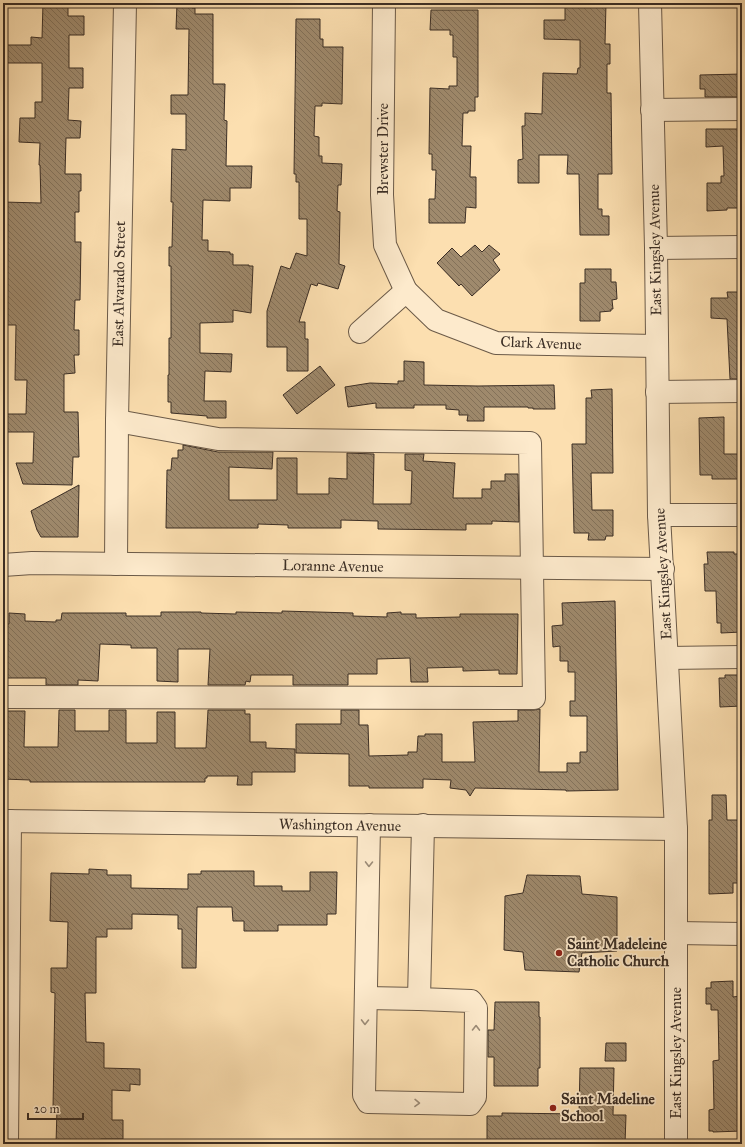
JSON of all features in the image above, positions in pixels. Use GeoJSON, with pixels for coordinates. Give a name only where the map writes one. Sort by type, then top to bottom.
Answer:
{"type":"FeatureCollection","features":[{"type":"Feature","properties":{"kind":"street","name":"East Alvarado Street"},"geometry":{"type":"LineString","coordinates":[[116,564],[117,421],[125,3]]}},
{"type":"Feature","properties":{"kind":"street","name":"Brewster Drive"},"geometry":{"type":"LineString","coordinates":[[384,3],[382,195],[385,246],[406,291]]}},
{"type":"Feature","properties":{"kind":"street","name":"East Kingsley Avenue"},"geometry":{"type":"LineString","coordinates":[[650,3],[656,248],[659,515],[676,829],[676,1144]]}},
{"type":"Feature","properties":{"kind":"street"},"geometry":{"type":"LineString","coordinates":[[652,110],[742,109]]}},
{"type":"Feature","properties":{"kind":"street"},"geometry":{"type":"LineString","coordinates":[[656,248],[742,247]]}},
{"type":"Feature","properties":{"kind":"street"},"geometry":{"type":"LineString","coordinates":[[360,332],[406,291]]}},
{"type":"Feature","properties":{"kind":"street","name":"Clark Avenue"},"geometry":{"type":"LineString","coordinates":[[406,291],[436,320],[496,343],[656,346]]}},
{"type":"Feature","properties":{"kind":"street"},"geometry":{"type":"LineString","coordinates":[[657,392],[742,391]]}},
{"type":"Feature","properties":{"kind":"street"},"geometry":{"type":"LineString","coordinates":[[3,697],[534,698],[530,443],[218,439],[117,421]]}},
{"type":"Feature","properties":{"kind":"street"},"geometry":{"type":"LineString","coordinates":[[659,515],[742,515]]}},
{"type":"Feature","properties":{"kind":"street","name":"Loranne Avenue"},"geometry":{"type":"LineString","coordinates":[[3,565],[32,563],[663,569]]}},
{"type":"Feature","properties":{"kind":"street"},"geometry":{"type":"LineString","coordinates":[[667,658],[742,657]]}},
{"type":"Feature","properties":{"kind":"street"},"geometry":{"type":"LineString","coordinates":[[7,821],[7,1144]]}},
{"type":"Feature","properties":{"kind":"street","name":"Washington Avenue"},"geometry":{"type":"LineString","coordinates":[[7,821],[676,829]]}},
{"type":"Feature","properties":{"kind":"street"},"geometry":{"type":"LineString","coordinates":[[366,998],[471,1001],[476,1008],[475,1097],[470,1104],[368,1102],[364,1095],[366,998],[370,825]]}},
{"type":"Feature","properties":{"kind":"street"},"geometry":{"type":"LineString","coordinates":[[419,999],[423,825]]}},
{"type":"Feature","properties":{"kind":"street"},"geometry":{"type":"LineString","coordinates":[[677,933],[742,934]]}},
{"type":"Feature","properties":{"kind":"building"},"geometry":{"type":"Polygon","coordinates":[[[43,3],[68,3],[68,16],[84,16],[84,35],[69,35],[69,68],[83,68],[83,88],[69,88],[68,120],[81,121],[80,138],[66,138],[65,174],[81,174],[79,212],[75,212],[75,242],[81,242],[80,300],[75,300],[74,330],[79,330],[79,355],[74,355],[75,373],[64,374],[64,412],[78,412],[79,457],[73,457],[72,485],[23,484],[16,463],[33,463],[34,432],[3,432],[3,414],[26,414],[27,380],[15,380],[16,325],[3,325],[3,202],[41,203],[39,165],[40,143],[19,142],[20,118],[35,118],[35,102],[42,102],[42,63],[3,63],[3,45],[31,45],[31,37],[42,38],[43,3]]]}},
{"type":"Feature","properties":{"kind":"building"},"geometry":{"type":"Polygon","coordinates":[[[177,3],[192,3],[192,8],[195,8],[195,14],[213,14],[213,84],[225,84],[224,120],[227,121],[226,166],[252,166],[251,188],[230,188],[230,201],[203,200],[202,240],[208,240],[208,251],[230,252],[230,254],[233,254],[233,265],[253,266],[251,313],[233,310],[233,322],[200,323],[200,353],[232,354],[231,372],[205,371],[204,401],[226,401],[226,418],[207,418],[207,416],[171,413],[171,402],[168,402],[169,338],[171,338],[171,266],[169,266],[169,247],[172,247],[172,149],[186,150],[186,114],[171,114],[171,95],[188,95],[189,29],[176,29],[177,3]]]}},
{"type":"Feature","properties":{"kind":"building"},"geometry":{"type":"Polygon","coordinates":[[[565,3],[606,3],[605,44],[610,44],[610,64],[607,64],[607,93],[611,93],[612,174],[598,174],[598,209],[602,209],[602,216],[609,216],[609,235],[580,235],[579,174],[567,174],[568,155],[539,155],[539,183],[518,183],[518,160],[523,159],[522,126],[525,126],[525,113],[542,114],[543,73],[577,74],[578,68],[580,68],[580,40],[544,39],[544,20],[565,20],[565,3]]]}},
{"type":"Feature","properties":{"kind":"building"},"geometry":{"type":"Polygon","coordinates":[[[431,10],[478,10],[478,97],[475,97],[475,111],[463,113],[462,146],[471,146],[470,177],[476,177],[476,208],[466,207],[465,223],[429,223],[429,199],[435,199],[436,170],[432,170],[432,154],[429,154],[430,88],[449,89],[449,86],[457,86],[457,57],[453,57],[453,35],[450,35],[450,30],[430,30],[431,10]]]}},
{"type":"Feature","properties":{"kind":"building"},"geometry":{"type":"Polygon","coordinates":[[[296,19],[320,19],[320,39],[323,39],[323,47],[343,47],[342,104],[322,103],[322,106],[315,106],[314,136],[319,137],[319,156],[322,156],[322,163],[342,164],[341,185],[338,185],[337,211],[340,212],[339,264],[345,266],[338,289],[318,283],[317,286],[311,284],[299,322],[305,322],[305,339],[308,339],[308,371],[287,371],[287,347],[267,347],[267,311],[281,266],[290,269],[296,253],[307,256],[307,219],[299,219],[299,182],[296,182],[296,174],[294,174],[296,19]]]}},
{"type":"Feature","properties":{"kind":"building"},"geometry":{"type":"Polygon","coordinates":[[[742,74],[742,97],[705,97],[705,89],[700,89],[700,75],[742,74]]]}},
{"type":"Feature","properties":{"kind":"building"},"geometry":{"type":"Polygon","coordinates":[[[706,129],[742,129],[742,208],[727,208],[727,210],[707,211],[707,183],[721,183],[721,176],[724,176],[723,146],[706,147],[706,129]]]}},
{"type":"Feature","properties":{"kind":"building"},"geometry":{"type":"Polygon","coordinates":[[[475,245],[482,252],[489,245],[500,254],[493,260],[500,270],[472,296],[461,284],[459,286],[437,263],[452,248],[461,257],[475,245]]]}},
{"type":"Feature","properties":{"kind":"building"},"geometry":{"type":"Polygon","coordinates":[[[585,269],[611,269],[611,282],[616,282],[617,299],[612,300],[613,309],[611,309],[611,311],[600,312],[600,321],[580,321],[580,283],[585,283],[585,269]]]}},
{"type":"Feature","properties":{"kind":"building"},"geometry":{"type":"Polygon","coordinates":[[[727,292],[742,292],[742,379],[730,379],[727,319],[711,318],[711,298],[728,298],[727,292]]]}},
{"type":"Feature","properties":{"kind":"building"},"geometry":{"type":"Polygon","coordinates":[[[404,361],[424,362],[424,385],[554,385],[555,409],[533,409],[528,407],[484,407],[484,421],[467,421],[468,415],[459,415],[459,410],[446,409],[446,405],[414,405],[414,408],[376,408],[376,403],[348,407],[345,387],[370,383],[398,384],[398,381],[404,381],[404,361]]]}},
{"type":"Feature","properties":{"kind":"building"},"geometry":{"type":"Polygon","coordinates":[[[320,366],[335,385],[297,414],[283,395],[320,366]]]}},
{"type":"Feature","properties":{"kind":"building"},"geometry":{"type":"Polygon","coordinates":[[[612,389],[613,473],[591,473],[592,510],[613,510],[613,536],[606,536],[605,540],[588,540],[589,533],[574,533],[572,444],[586,444],[586,398],[592,398],[591,390],[612,389]]]}},
{"type":"Feature","properties":{"kind":"building"},"geometry":{"type":"Polygon","coordinates":[[[724,417],[724,454],[740,454],[740,479],[712,479],[712,475],[700,475],[699,418],[724,417]]]}},
{"type":"Feature","properties":{"kind":"building"},"geometry":{"type":"Polygon","coordinates":[[[183,445],[218,452],[273,452],[272,469],[229,467],[229,500],[277,500],[277,458],[297,458],[297,494],[329,494],[329,478],[347,479],[347,453],[374,454],[373,504],[411,504],[412,471],[405,470],[405,454],[424,454],[423,461],[455,463],[453,498],[482,498],[482,489],[491,489],[491,481],[505,481],[505,474],[518,474],[519,522],[492,521],[492,524],[466,524],[466,530],[378,529],[378,521],[341,520],[341,528],[288,528],[288,525],[258,524],[258,528],[166,528],[167,470],[171,470],[172,458],[178,458],[178,450],[183,450],[183,445]]]}},
{"type":"Feature","properties":{"kind":"building"},"geometry":{"type":"Polygon","coordinates":[[[79,485],[78,537],[41,537],[37,530],[31,511],[79,485]]]}},
{"type":"Feature","properties":{"kind":"building"},"geometry":{"type":"Polygon","coordinates":[[[707,552],[734,552],[734,554],[742,554],[742,571],[739,571],[739,600],[742,600],[742,632],[721,633],[721,623],[717,623],[716,591],[705,591],[704,564],[708,564],[707,552]]]}},
{"type":"Feature","properties":{"kind":"building"},"geometry":{"type":"Polygon","coordinates":[[[615,601],[618,790],[566,791],[475,788],[470,796],[466,790],[450,788],[451,780],[423,779],[423,788],[369,788],[369,786],[349,786],[349,754],[296,753],[296,724],[341,724],[341,710],[359,710],[359,725],[368,725],[369,756],[408,755],[408,752],[417,752],[418,736],[425,736],[425,734],[442,734],[442,762],[475,762],[473,722],[518,721],[518,710],[540,709],[539,772],[567,772],[567,763],[580,763],[580,752],[587,752],[587,716],[570,716],[570,701],[575,701],[575,672],[568,672],[568,661],[560,661],[560,646],[553,647],[552,626],[563,625],[562,603],[615,601]]]}},
{"type":"Feature","properties":{"kind":"building"},"geometry":{"type":"Polygon","coordinates":[[[282,611],[353,613],[353,616],[387,617],[387,613],[401,612],[401,614],[416,614],[416,618],[460,617],[460,614],[518,614],[517,674],[499,674],[499,670],[463,671],[463,667],[427,668],[428,682],[411,682],[410,658],[377,659],[377,674],[348,674],[348,685],[293,685],[293,675],[251,675],[250,682],[246,681],[245,685],[208,685],[210,649],[178,649],[178,682],[157,681],[157,648],[131,648],[131,645],[100,644],[98,681],[78,680],[78,685],[46,685],[46,678],[3,678],[3,624],[9,624],[9,613],[25,614],[25,621],[56,622],[56,620],[61,620],[62,613],[126,613],[126,616],[161,616],[161,612],[236,614],[236,612],[282,613],[282,611]]]}},
{"type":"Feature","properties":{"kind":"building"},"geometry":{"type":"Polygon","coordinates":[[[725,675],[742,675],[742,706],[720,707],[719,678],[725,678],[725,675]]]}},
{"type":"Feature","properties":{"kind":"building"},"geometry":{"type":"Polygon","coordinates":[[[59,710],[75,710],[75,731],[109,731],[109,710],[126,710],[126,743],[157,743],[157,712],[175,712],[175,748],[206,748],[208,710],[245,710],[245,714],[250,714],[250,742],[266,742],[266,748],[295,749],[295,772],[252,772],[252,785],[237,785],[238,776],[207,776],[207,778],[205,778],[205,782],[30,782],[30,780],[3,779],[3,711],[25,711],[24,747],[58,747],[59,710]]]}},
{"type":"Feature","properties":{"kind":"building"},"geometry":{"type":"Polygon","coordinates":[[[712,795],[726,795],[727,820],[740,820],[740,883],[733,883],[733,893],[709,894],[709,820],[712,820],[712,795]]]}},
{"type":"Feature","properties":{"kind":"building"},"geometry":{"type":"Polygon","coordinates":[[[89,869],[107,870],[107,875],[131,875],[131,888],[188,889],[188,874],[201,874],[201,871],[254,871],[254,886],[282,886],[282,891],[310,891],[310,872],[337,872],[336,914],[327,914],[327,925],[278,925],[278,931],[244,931],[244,921],[233,921],[232,907],[197,907],[196,968],[182,968],[182,929],[178,929],[178,915],[132,914],[132,929],[107,929],[107,937],[96,937],[96,993],[85,993],[86,1042],[104,1043],[104,1068],[140,1069],[140,1085],[130,1084],[130,1091],[112,1090],[112,1120],[123,1120],[123,1139],[101,1139],[101,1144],[56,1144],[57,1109],[53,1109],[55,993],[51,992],[51,968],[67,968],[68,922],[50,921],[51,873],[89,874],[89,869]]]}},
{"type":"Feature","properties":{"kind":"building"},"geometry":{"type":"Polygon","coordinates":[[[527,875],[580,876],[582,894],[617,897],[617,951],[582,953],[579,972],[525,970],[523,952],[504,950],[505,896],[523,893],[527,875]]]}},
{"type":"Feature","properties":{"kind":"building"},"geometry":{"type":"Polygon","coordinates":[[[733,981],[733,997],[741,996],[742,998],[742,1131],[713,1132],[709,1131],[709,1110],[714,1109],[713,1061],[719,1060],[718,1010],[711,1010],[711,1004],[706,1004],[706,988],[711,988],[711,982],[733,981]]]}},
{"type":"Feature","properties":{"kind":"building"},"geometry":{"type":"Polygon","coordinates":[[[495,1002],[539,1002],[540,1068],[538,1068],[538,1086],[494,1086],[494,1057],[488,1057],[488,1030],[494,1030],[495,1002]]]}},
{"type":"Feature","properties":{"kind":"building"},"geometry":{"type":"Polygon","coordinates":[[[606,1043],[626,1043],[626,1061],[605,1061],[606,1043]]]}},
{"type":"Feature","properties":{"kind":"building"},"geometry":{"type":"Polygon","coordinates":[[[580,1068],[614,1068],[613,1115],[626,1115],[625,1144],[487,1144],[487,1116],[502,1116],[502,1113],[579,1114],[580,1068]]]}},
{"type":"Feature","properties":{"kind":"place","name":"Saint Madeleine Catholic Church"},"geometry":{"type":"Point","coordinates":[559,953]}},
{"type":"Feature","properties":{"kind":"place","name":"Saint Madeline School"},"geometry":{"type":"Point","coordinates":[553,1108]}}]}
